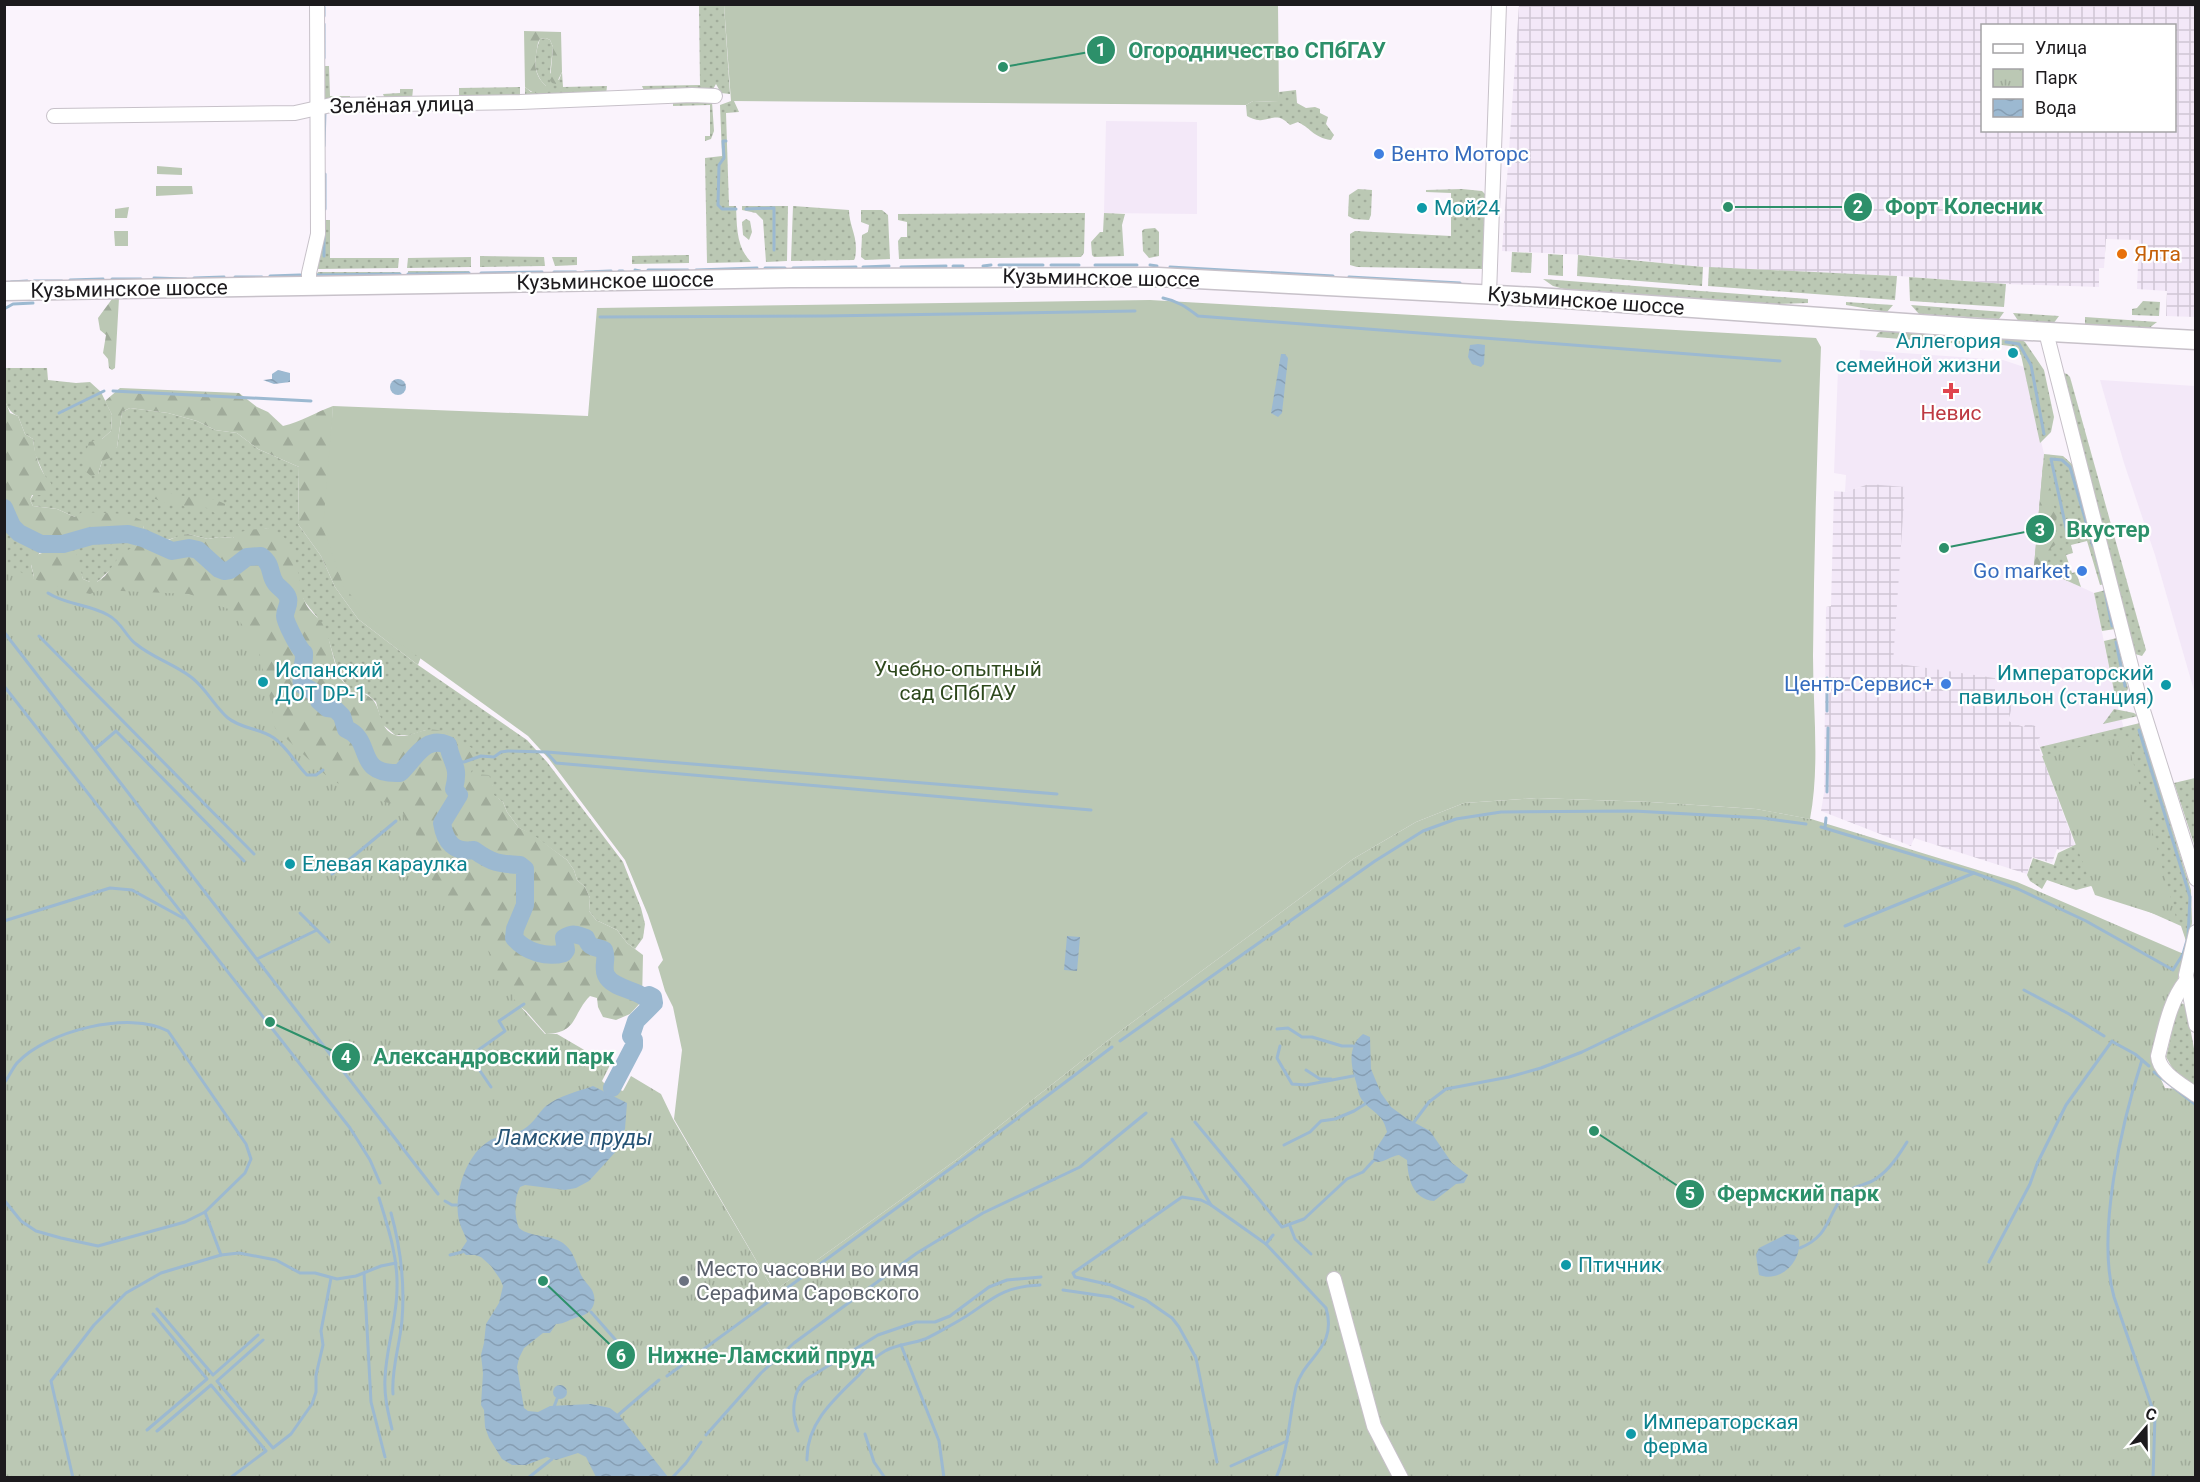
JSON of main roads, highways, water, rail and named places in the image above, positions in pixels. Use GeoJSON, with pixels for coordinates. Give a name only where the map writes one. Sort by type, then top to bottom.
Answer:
{"type":"FeatureCollection","features":[{"type":"Feature","properties":{"kind":"main road","name":"Кузьминское шоссе"},"geometry":{"type":"LineString","coordinates":[[6,291],[309,285],[1158,276],[2196,340]]}},
{"type":"Feature","properties":{"kind":"water"},"geometry":{"type":"Polygon","coordinates":[[[1470,345],[1485,345],[1484,364],[1481,367],[1472,364],[1468,357],[1470,345]]]}},
{"type":"Feature","properties":{"kind":"water"},"geometry":{"type":"Polygon","coordinates":[[[1281,354],[1285,354],[1288,358],[1282,413],[1278,417],[1271,413],[1281,354]]]}},
{"type":"Feature","properties":{"kind":"water"},"geometry":{"type":"Polygon","coordinates":[[[278,370],[290,373],[290,382],[274,384],[263,380],[272,379],[272,374],[278,370]]]}},
{"type":"Feature","properties":{"kind":"water"},"geometry":{"type":"Polygon","coordinates":[[[398,379],[406,387],[398,395],[390,387],[398,379]]]}},
{"type":"Feature","properties":{"kind":"water"},"geometry":{"type":"Polygon","coordinates":[[[1067,936],[1080,937],[1077,971],[1064,970],[1067,936]]]}},
{"type":"Feature","properties":{"kind":"water"},"geometry":{"type":"Polygon","coordinates":[[[1363,1034],[1370,1037],[1371,1069],[1381,1093],[1391,1107],[1430,1131],[1452,1163],[1468,1175],[1464,1183],[1456,1184],[1434,1201],[1416,1192],[1410,1180],[1407,1160],[1399,1155],[1380,1162],[1373,1161],[1374,1152],[1387,1132],[1380,1117],[1361,1098],[1354,1076],[1352,1050],[1363,1034]]]}},
{"type":"Feature","properties":{"kind":"water","name":"Ламские пруды"},"geometry":{"type":"Polygon","coordinates":[[[593,1086],[627,1103],[625,1129],[619,1148],[589,1181],[576,1188],[565,1190],[525,1185],[520,1187],[517,1196],[516,1213],[519,1228],[529,1233],[558,1240],[567,1246],[582,1277],[594,1295],[594,1304],[590,1311],[556,1324],[550,1333],[543,1333],[524,1348],[517,1367],[524,1408],[538,1412],[550,1406],[591,1404],[610,1408],[619,1415],[668,1477],[596,1477],[586,1457],[578,1453],[556,1460],[547,1457],[526,1465],[512,1465],[502,1459],[485,1427],[484,1410],[481,1405],[483,1373],[481,1355],[486,1324],[499,1303],[503,1286],[491,1266],[481,1257],[466,1255],[461,1250],[467,1241],[458,1215],[458,1195],[464,1174],[474,1155],[489,1141],[524,1129],[551,1102],[593,1086]]]}},
{"type":"Feature","properties":{"kind":"water"},"geometry":{"type":"Polygon","coordinates":[[[1787,1234],[1794,1235],[1799,1240],[1797,1256],[1793,1263],[1788,1269],[1775,1276],[1759,1275],[1756,1255],[1759,1248],[1787,1234]]]}},
{"type":"Feature","properties":{"kind":"water"},"geometry":{"type":"Polygon","coordinates":[[[560,1385],[565,1387],[567,1392],[565,1397],[560,1399],[555,1397],[553,1392],[555,1387],[560,1385]]]}},
{"type":"Feature","properties":{"kind":"waterway"},"geometry":{"type":"LineString","coordinates":[[324,7],[324,16]]}},
{"type":"Feature","properties":{"kind":"waterway"},"geometry":{"type":"LineString","coordinates":[[324,24],[324,58]]}},
{"type":"Feature","properties":{"kind":"waterway"},"geometry":{"type":"LineString","coordinates":[[324,146],[325,111]]}},
{"type":"Feature","properties":{"kind":"waterway"},"geometry":{"type":"LineString","coordinates":[[726,141],[723,141],[724,158],[719,165],[718,205],[722,209],[736,209]]}},
{"type":"Feature","properties":{"kind":"waterway"},"geometry":{"type":"LineString","coordinates":[[325,174],[325,209]]}},
{"type":"Feature","properties":{"kind":"waterway"},"geometry":{"type":"LineString","coordinates":[[746,209],[774,208],[774,250]]}},
{"type":"Feature","properties":{"kind":"waterway"},"geometry":{"type":"LineString","coordinates":[[324,233],[324,256]]}},
{"type":"Feature","properties":{"kind":"waterway"},"geometry":{"type":"LineString","coordinates":[[983,266],[991,265]]}},
{"type":"Feature","properties":{"kind":"waterway"},"geometry":{"type":"LineString","coordinates":[[999,265],[1043,265]]}},
{"type":"Feature","properties":{"kind":"waterway"},"geometry":{"type":"LineString","coordinates":[[1051,265],[1079,265]]}},
{"type":"Feature","properties":{"kind":"waterway"},"geometry":{"type":"LineString","coordinates":[[1095,265],[1137,265]]}},
{"type":"Feature","properties":{"kind":"waterway"},"geometry":{"type":"LineString","coordinates":[[1150,265],[1157,266]]}},
{"type":"Feature","properties":{"kind":"waterway"},"geometry":{"type":"LineString","coordinates":[[863,267],[889,266]]}},
{"type":"Feature","properties":{"kind":"waterway"},"geometry":{"type":"LineString","coordinates":[[901,267],[946,266]]}},
{"type":"Feature","properties":{"kind":"waterway"},"geometry":{"type":"LineString","coordinates":[[953,266],[963,266]]}},
{"type":"Feature","properties":{"kind":"waterway"},"geometry":{"type":"LineString","coordinates":[[793,268],[856,267]]}},
{"type":"Feature","properties":{"kind":"waterway"},"geometry":{"type":"LineString","coordinates":[[1170,267],[1333,276]]}},
{"type":"Feature","properties":{"kind":"waterway"},"geometry":{"type":"LineString","coordinates":[[696,270],[757,268]]}},
{"type":"Feature","properties":{"kind":"waterway"},"geometry":{"type":"LineString","coordinates":[[765,268],[785,268]]}},
{"type":"Feature","properties":{"kind":"waterway"},"geometry":{"type":"LineString","coordinates":[[635,270],[640,271]]}},
{"type":"Feature","properties":{"kind":"waterway"},"geometry":{"type":"LineString","coordinates":[[648,270],[688,270]]}},
{"type":"Feature","properties":{"kind":"waterway"},"geometry":{"type":"LineString","coordinates":[[585,272],[611,271]]}},
{"type":"Feature","properties":{"kind":"waterway"},"geometry":{"type":"LineString","coordinates":[[481,273],[542,272]]}},
{"type":"Feature","properties":{"kind":"waterway"},"geometry":{"type":"LineString","coordinates":[[554,272],[576,272]]}},
{"type":"Feature","properties":{"kind":"waterway"},"geometry":{"type":"LineString","coordinates":[[408,274],[469,273]]}},
{"type":"Feature","properties":{"kind":"waterway"},"geometry":{"type":"LineString","coordinates":[[316,275],[400,274]]}},
{"type":"Feature","properties":{"kind":"waterway"},"geometry":{"type":"LineString","coordinates":[[270,276],[300,275]]}},
{"type":"Feature","properties":{"kind":"waterway"},"geometry":{"type":"LineString","coordinates":[[194,278],[224,277]]}},
{"type":"Feature","properties":{"kind":"waterway"},"geometry":{"type":"LineString","coordinates":[[235,277],[262,277]]}},
{"type":"Feature","properties":{"kind":"waterway"},"geometry":{"type":"LineString","coordinates":[[1349,277],[1460,283]]}},
{"type":"Feature","properties":{"kind":"waterway"},"geometry":{"type":"LineString","coordinates":[[154,278],[186,279]]}},
{"type":"Feature","properties":{"kind":"waterway"},"geometry":{"type":"LineString","coordinates":[[70,280],[103,279]]}},
{"type":"Feature","properties":{"kind":"waterway"},"geometry":{"type":"LineString","coordinates":[[112,279],[141,279]]}},
{"type":"Feature","properties":{"kind":"waterway"},"geometry":{"type":"LineString","coordinates":[[11,282],[27,281]]}},
{"type":"Feature","properties":{"kind":"waterway"},"geometry":{"type":"LineString","coordinates":[[34,281],[62,281]]}},
{"type":"Feature","properties":{"kind":"waterway"},"geometry":{"type":"LineString","coordinates":[[1163,298],[1182,305],[1198,316],[1780,361]]}},
{"type":"Feature","properties":{"kind":"waterway"},"geometry":{"type":"LineString","coordinates":[[4,309],[13,304],[33,303]]}},
{"type":"Feature","properties":{"kind":"waterway"},"geometry":{"type":"LineString","coordinates":[[600,317],[1135,311]]}},
{"type":"Feature","properties":{"kind":"waterway"},"geometry":{"type":"LineString","coordinates":[[2006,342],[2019,344],[2031,365],[2044,434]]}},
{"type":"Feature","properties":{"kind":"waterway"},"geometry":{"type":"LineString","coordinates":[[59,413],[104,391]]}},
{"type":"Feature","properties":{"kind":"waterway"},"geometry":{"type":"LineString","coordinates":[[113,391],[311,401]]}},
{"type":"Feature","properties":{"kind":"waterway"},"geometry":{"type":"LineString","coordinates":[[2068,537],[2051,459],[2062,460],[2070,467],[2093,546]]}},
{"type":"Feature","properties":{"kind":"waterway"},"geometry":{"type":"LineString","coordinates":[[4,508],[12,526],[19,533],[41,544],[63,544],[91,536],[128,534],[172,551],[189,548],[198,550],[224,571],[230,570],[247,557],[261,556],[274,580],[288,598],[286,619],[296,642],[304,653],[302,685],[316,693],[319,701],[327,708],[335,709],[342,716],[346,729],[355,734],[360,741],[370,763],[376,769],[400,773],[427,746],[433,743],[448,745],[456,770],[454,789],[459,795],[442,823],[448,841],[461,850],[474,850],[491,860],[520,865],[525,869],[525,905],[515,929],[514,938],[524,947],[537,953],[551,955],[564,953],[566,950],[564,938],[567,936],[575,935],[586,938],[591,946],[604,950],[605,972],[613,983],[644,997],[649,995],[653,997],[654,1003],[636,1021],[631,1036],[634,1046],[612,1088]]}},
{"type":"Feature","properties":{"kind":"waterway"},"geometry":{"type":"LineString","coordinates":[[2096,555],[2103,582]]}},
{"type":"Feature","properties":{"kind":"waterway"},"geometry":{"type":"LineString","coordinates":[[2105,591],[2112,626]]}},
{"type":"Feature","properties":{"kind":"waterway"},"geometry":{"type":"LineString","coordinates":[[48,593],[62,600],[101,611],[113,618],[136,644],[196,681],[233,722],[274,738],[307,775],[316,775],[323,770]]}},
{"type":"Feature","properties":{"kind":"waterway"},"geometry":{"type":"LineString","coordinates":[[4,632],[438,1194]]}},
{"type":"Feature","properties":{"kind":"waterway"},"geometry":{"type":"LineString","coordinates":[[39,636],[254,854]]}},
{"type":"Feature","properties":{"kind":"waterway"},"geometry":{"type":"LineString","coordinates":[[2116,642],[2125,686]]}},
{"type":"Feature","properties":{"kind":"waterway"},"geometry":{"type":"LineString","coordinates":[[1827,678],[1827,711]]}},
{"type":"Feature","properties":{"kind":"waterway"},"geometry":{"type":"LineString","coordinates":[[4,686],[350,1128],[370,1160],[380,1183]]}},
{"type":"Feature","properties":{"kind":"waterway"},"geometry":{"type":"LineString","coordinates":[[1827,792],[1828,728]]}},
{"type":"Feature","properties":{"kind":"waterway"},"geometry":{"type":"LineString","coordinates":[[1821,827],[1974,873],[2018,889],[2086,921],[2173,970],[2183,954],[2188,937],[2190,897],[2139,730]]}},
{"type":"Feature","properties":{"kind":"waterway"},"geometry":{"type":"LineString","coordinates":[[95,749],[116,731],[244,861]]}},
{"type":"Feature","properties":{"kind":"waterway"},"geometry":{"type":"LineString","coordinates":[[454,761],[464,762],[481,756],[494,757],[501,752],[508,751],[547,752],[1057,794]]}},
{"type":"Feature","properties":{"kind":"waterway"},"geometry":{"type":"LineString","coordinates":[[547,753],[556,763],[1091,810]]}},
{"type":"Feature","properties":{"kind":"waterway"},"geometry":{"type":"LineString","coordinates":[[1120,1041],[1375,861],[1423,831],[1456,819],[1501,812],[1634,811],[1762,818],[1806,824]]}},
{"type":"Feature","properties":{"kind":"waterway"},"geometry":{"type":"LineString","coordinates":[[1825,828],[1826,818]]}},
{"type":"Feature","properties":{"kind":"waterway"},"geometry":{"type":"LineString","coordinates":[[332,874],[396,821]]}},
{"type":"Feature","properties":{"kind":"waterway"},"geometry":{"type":"LineString","coordinates":[[1845,926],[1974,873]]}},
{"type":"Feature","properties":{"kind":"waterway"},"geometry":{"type":"LineString","coordinates":[[4,921],[110,888],[132,890],[183,918]]}},
{"type":"Feature","properties":{"kind":"waterway"},"geometry":{"type":"LineString","coordinates":[[300,913],[329,942]]}},
{"type":"Feature","properties":{"kind":"waterway"},"geometry":{"type":"LineString","coordinates":[[257,959],[317,930]]}},
{"type":"Feature","properties":{"kind":"waterway"},"geometry":{"type":"LineString","coordinates":[[1414,1122],[1429,1102],[1446,1089],[1509,1077],[1541,1068],[1582,1052],[1799,948]]}},
{"type":"Feature","properties":{"kind":"waterway"},"geometry":{"type":"LineString","coordinates":[[2024,990],[2104,1036]]}},
{"type":"Feature","properties":{"kind":"waterway"},"geometry":{"type":"LineString","coordinates":[[491,1087],[470,1056],[505,1031],[499,1021],[524,1004]]}},
{"type":"Feature","properties":{"kind":"waterway"},"geometry":{"type":"LineString","coordinates":[[4,1083],[17,1063],[30,1052],[68,1033],[111,1023],[152,1025],[168,1031],[246,1144],[251,1159],[245,1173],[205,1212]]}},
{"type":"Feature","properties":{"kind":"waterway"},"geometry":{"type":"LineString","coordinates":[[1277,1029],[1288,1028],[1302,1037],[1312,1037],[1342,1046],[1353,1046]]}},
{"type":"Feature","properties":{"kind":"waterway"},"geometry":{"type":"LineString","coordinates":[[1989,1262],[2030,1184],[2037,1164],[2066,1105],[2112,1041]]}},
{"type":"Feature","properties":{"kind":"waterway"},"geometry":{"type":"LineString","coordinates":[[2113,1042],[2135,1054],[2149,1066]]}},
{"type":"Feature","properties":{"kind":"waterway"},"geometry":{"type":"LineString","coordinates":[[1280,1046],[1277,1058],[1292,1084],[1306,1085],[1353,1076]]}},
{"type":"Feature","properties":{"kind":"waterway"},"geometry":{"type":"LineString","coordinates":[[667,1376],[1112,1047]]}},
{"type":"Feature","properties":{"kind":"waterway"},"geometry":{"type":"LineString","coordinates":[[2142,1060],[2120,1145],[2110,1210],[2108,1242],[2109,1271],[2114,1297],[2155,1416],[2153,1478]]}},
{"type":"Feature","properties":{"kind":"waterway"},"geometry":{"type":"LineString","coordinates":[[1306,1070],[1320,1079],[1331,1079]]}},
{"type":"Feature","properties":{"kind":"waterway"},"geometry":{"type":"LineString","coordinates":[[2154,1072],[2196,1105]]}},
{"type":"Feature","properties":{"kind":"waterway"},"geometry":{"type":"LineString","coordinates":[[1284,1145],[1310,1132],[1321,1121],[1335,1119],[1365,1104]]}},
{"type":"Feature","properties":{"kind":"waterway"},"geometry":{"type":"LineString","coordinates":[[706,1435],[761,1373],[794,1343],[843,1307],[917,1253],[983,1213],[1080,1167],[1146,1113]]}},
{"type":"Feature","properties":{"kind":"waterway"},"geometry":{"type":"LineString","coordinates":[[1195,1122],[1282,1227],[1304,1219],[1347,1179],[1363,1172],[1373,1161]]}},
{"type":"Feature","properties":{"kind":"waterway"},"geometry":{"type":"LineString","coordinates":[[1172,1139],[1211,1205]]}},
{"type":"Feature","properties":{"kind":"waterway"},"geometry":{"type":"LineString","coordinates":[[1800,1248],[1810,1243],[1823,1231],[1838,1203],[1847,1192],[1873,1181],[1882,1174],[1894,1162],[1907,1142]]}},
{"type":"Feature","properties":{"kind":"waterway"},"geometry":{"type":"LineString","coordinates":[[1217,1462],[1196,1358],[1179,1327],[1172,1318],[1146,1300],[1111,1285],[1075,1277],[1073,1273],[1182,1197],[1201,1200],[1211,1205],[1266,1244],[1326,1308],[1328,1333],[1296,1387],[1286,1444],[1276,1478]]}},
{"type":"Feature","properties":{"kind":"waterway"},"geometry":{"type":"LineString","coordinates":[[379,1198],[392,1242],[397,1276],[397,1300],[385,1379],[392,1429]]}},
{"type":"Feature","properties":{"kind":"waterway"},"geometry":{"type":"LineString","coordinates":[[4,1200],[21,1221],[36,1231],[98,1246],[185,1222],[205,1212],[221,1255]]}},
{"type":"Feature","properties":{"kind":"waterway"},"geometry":{"type":"LineString","coordinates":[[445,1201],[457,1205]]}},
{"type":"Feature","properties":{"kind":"waterway"},"geometry":{"type":"LineString","coordinates":[[391,1213],[400,1253],[403,1293],[402,1320],[393,1375],[393,1394]]}},
{"type":"Feature","properties":{"kind":"waterway"},"geometry":{"type":"LineString","coordinates":[[1290,1226],[1295,1239],[1311,1254]]}},
{"type":"Feature","properties":{"kind":"waterway"},"geometry":{"type":"LineString","coordinates":[[1266,1244],[1273,1235]]}},
{"type":"Feature","properties":{"kind":"waterway"},"geometry":{"type":"LineString","coordinates":[[450,1255],[462,1252]]}},
{"type":"Feature","properties":{"kind":"waterway"},"geometry":{"type":"LineString","coordinates":[[73,1478],[51,1381],[94,1325],[126,1293],[161,1273],[221,1255],[239,1253],[276,1260],[300,1273],[315,1273],[337,1279],[356,1276],[396,1263]]}},
{"type":"Feature","properties":{"kind":"waterway"},"geometry":{"type":"LineString","coordinates":[[364,1273],[371,1402],[385,1457]]}},
{"type":"Feature","properties":{"kind":"waterway"},"geometry":{"type":"LineString","coordinates":[[798,1431],[794,1418],[794,1403],[798,1389],[807,1379],[878,1335],[916,1322],[935,1322],[950,1316],[989,1287],[1007,1280],[1041,1277]]}},
{"type":"Feature","properties":{"kind":"waterway"},"geometry":{"type":"LineString","coordinates":[[263,1340],[217,1381],[273,1448],[291,1434],[312,1404],[316,1392],[316,1375],[323,1345],[321,1331],[331,1278]]}},
{"type":"Feature","properties":{"kind":"waterway"},"geometry":{"type":"LineString","coordinates":[[807,1460],[811,1435],[823,1413],[877,1356],[900,1345],[932,1336],[1002,1293],[1025,1286],[1040,1285]]}},
{"type":"Feature","properties":{"kind":"waterway"},"geometry":{"type":"LineString","coordinates":[[1063,1290],[1111,1297],[1133,1307]]}},
{"type":"Feature","properties":{"kind":"waterway"},"geometry":{"type":"LineString","coordinates":[[157,1309],[213,1375],[258,1335]]}},
{"type":"Feature","properties":{"kind":"waterway"},"geometry":{"type":"LineString","coordinates":[[591,1312],[628,1354]]}},
{"type":"Feature","properties":{"kind":"waterway"},"geometry":{"type":"LineString","coordinates":[[147,1430],[207,1379],[153,1314]]}},
{"type":"Feature","properties":{"kind":"waterway"},"geometry":{"type":"LineString","coordinates":[[901,1345],[939,1441],[944,1478]]}},
{"type":"Feature","properties":{"kind":"waterway"},"geometry":{"type":"LineString","coordinates":[[617,1416],[659,1380]]}},
{"type":"Feature","properties":{"kind":"waterway"},"geometry":{"type":"LineString","coordinates":[[157,1431],[211,1385],[266,1451],[230,1478]]}},
{"type":"Feature","properties":{"kind":"waterway"},"geometry":{"type":"LineString","coordinates":[[554,1407],[557,1399]]}},
{"type":"Feature","properties":{"kind":"waterway"},"geometry":{"type":"LineString","coordinates":[[865,1434],[874,1462],[885,1478]]}},
{"type":"Feature","properties":{"kind":"waterway"},"geometry":{"type":"LineString","coordinates":[[1231,1466],[1287,1441]]}},
{"type":"Feature","properties":{"kind":"waterway"},"geometry":{"type":"LineString","coordinates":[[672,1478],[701,1442]]}},
{"type":"Feature","properties":{"kind":"waterway"},"geometry":{"type":"LineString","coordinates":[[528,1478],[552,1459]]}},
{"type":"Feature","properties":{"kind":"place","name":"Огородничество СПбГАУ"},"geometry":{"type":"Point","coordinates":[1003,67]}},
{"type":"Feature","properties":{"kind":"place","name":"Венто Моторс"},"geometry":{"type":"Point","coordinates":[1379,154]}},
{"type":"Feature","properties":{"kind":"place","name":"Форт Колесник"},"geometry":{"type":"Point","coordinates":[1728,207]}},
{"type":"Feature","properties":{"kind":"place","name":"Мой24"},"geometry":{"type":"Point","coordinates":[1422,208]}},
{"type":"Feature","properties":{"kind":"place","name":"Ялта"},"geometry":{"type":"Point","coordinates":[2122,254]}},
{"type":"Feature","properties":{"kind":"place","name":"Аллегория семейной жизни"},"geometry":{"type":"Point","coordinates":[2013,353]}},
{"type":"Feature","properties":{"kind":"place","name":"Невис"},"geometry":{"type":"Point","coordinates":[1951,391]}},
{"type":"Feature","properties":{"kind":"place","name":"Вкустер"},"geometry":{"type":"Point","coordinates":[1944,548]}},
{"type":"Feature","properties":{"kind":"place","name":"Go market"},"geometry":{"type":"Point","coordinates":[2082,571]}},
{"type":"Feature","properties":{"kind":"place","name":"Испанский ДОТ DP-1"},"geometry":{"type":"Point","coordinates":[263,682]}},
{"type":"Feature","properties":{"kind":"place","name":"Центр-Сервис+"},"geometry":{"type":"Point","coordinates":[1946,684]}},
{"type":"Feature","properties":{"kind":"place","name":"Императорский павильон (станция)"},"geometry":{"type":"Point","coordinates":[2166,685]}},
{"type":"Feature","properties":{"kind":"place","name":"Елевая караулка"},"geometry":{"type":"Point","coordinates":[290,864]}},
{"type":"Feature","properties":{"kind":"place","name":"Александровский парк"},"geometry":{"type":"Point","coordinates":[270,1022]}},
{"type":"Feature","properties":{"kind":"place","name":"Фермский парк"},"geometry":{"type":"Point","coordinates":[1594,1131]}},
{"type":"Feature","properties":{"kind":"place","name":"Птичник"},"geometry":{"type":"Point","coordinates":[1566,1265]}},
{"type":"Feature","properties":{"kind":"place","name":"Нижне-Ламский пруд"},"geometry":{"type":"Point","coordinates":[543,1281]}},
{"type":"Feature","properties":{"kind":"place","name":"Место часовни во имя Серафима Саровского"},"geometry":{"type":"Point","coordinates":[684,1281]}},
{"type":"Feature","properties":{"kind":"place","name":"Императорская ферма"},"geometry":{"type":"Point","coordinates":[1631,1434]}},
{"type":"Feature","properties":{"kind":"park label","name":"Учебно-опытный сад СПбГАУ"},"geometry":{"type":"Point","coordinates":[958,681]}}]}
